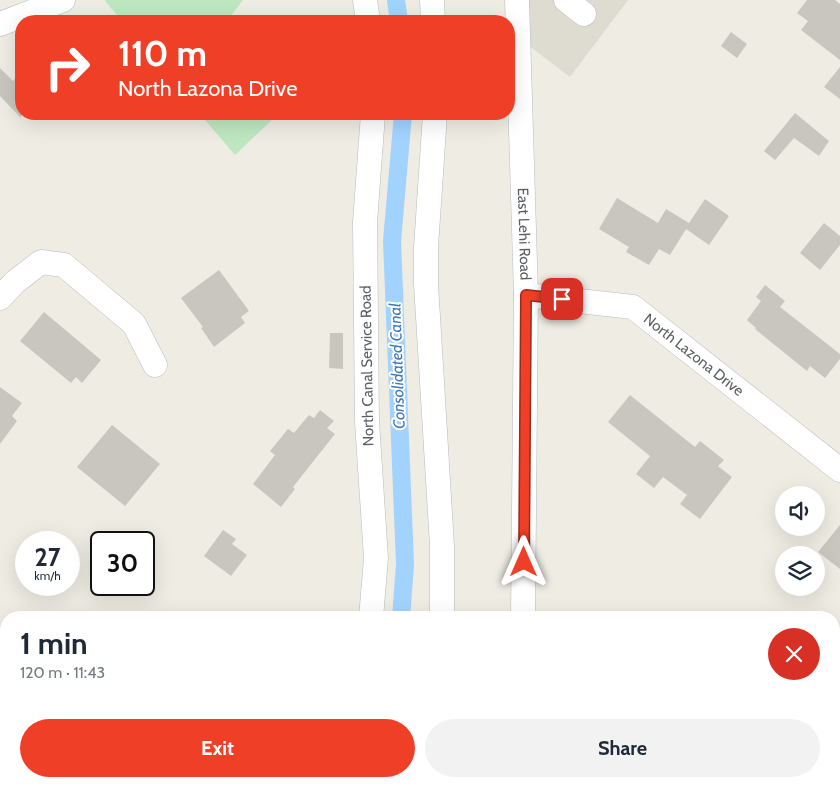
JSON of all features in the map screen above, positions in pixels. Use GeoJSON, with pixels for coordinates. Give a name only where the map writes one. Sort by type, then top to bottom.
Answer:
{"type":"FeatureCollection","features":[{"type":"Feature","properties":{"kind":"street"},"geometry":{"type":"LineString","coordinates":[[24,15],[63,0]]}},
{"type":"Feature","properties":{"kind":"street"},"geometry":{"type":"LineString","coordinates":[[365,0],[367,15]]}},
{"type":"Feature","properties":{"kind":"street"},"geometry":{"type":"LineString","coordinates":[[432,0],[433,15]]}},
{"type":"Feature","properties":{"kind":"street","name":"East Lehi Road"},"geometry":{"type":"LineString","coordinates":[[517,0],[526,295],[523,611]]}},
{"type":"Feature","properties":{"kind":"street"},"geometry":{"type":"LineString","coordinates":[[0,24],[15,18]]}},
{"type":"Feature","properties":{"kind":"street","name":"North Canal Service Road"},"geometry":{"type":"LineString","coordinates":[[372,611],[376,558],[367,422],[365,222],[373,120]]}},
{"type":"Feature","properties":{"kind":"street"},"geometry":{"type":"LineString","coordinates":[[435,120],[426,247],[426,284],[442,546],[442,611]]}},
{"type":"Feature","properties":{"kind":"street"},"geometry":{"type":"LineString","coordinates":[[0,298],[15,282],[41,262],[64,265],[134,324],[155,365]]}},
{"type":"Feature","properties":{"kind":"street","name":"North Lazona Drive"},"geometry":{"type":"LineString","coordinates":[[526,295],[634,307],[840,470]]}},
{"type":"Feature","properties":{"kind":"shaded area"},"geometry":{"type":"Polygon","coordinates":[[[523,0],[628,0],[570,77],[524,42],[523,0]]]}},
{"type":"Feature","properties":{"kind":"green space"},"geometry":{"type":"Polygon","coordinates":[[[243,0],[232,15],[117,15],[105,1],[243,0]]]}},
{"type":"Feature","properties":{"kind":"green space"},"geometry":{"type":"Polygon","coordinates":[[[205,120],[272,120],[235,155],[205,120]]]}},
{"type":"Feature","properties":{"kind":"building"},"geometry":{"type":"Polygon","coordinates":[[[807,0],[835,0],[840,4],[840,60],[801,30],[808,21],[797,13],[807,0]]]}},
{"type":"Feature","properties":{"kind":"building"},"geometry":{"type":"Polygon","coordinates":[[[731,32],[747,44],[737,58],[721,46],[731,32]]]}},
{"type":"Feature","properties":{"kind":"building"},"geometry":{"type":"Polygon","coordinates":[[[840,67],[840,99],[824,87],[840,67]]]}},
{"type":"Feature","properties":{"kind":"building"},"geometry":{"type":"Polygon","coordinates":[[[0,68],[13,81],[15,79],[15,112],[0,96],[0,68]]]}},
{"type":"Feature","properties":{"kind":"building"},"geometry":{"type":"Polygon","coordinates":[[[795,113],[829,141],[819,156],[794,138],[775,160],[764,151],[795,113]]]}},
{"type":"Feature","properties":{"kind":"building"},"geometry":{"type":"Polygon","coordinates":[[[617,198],[658,223],[666,209],[689,223],[705,199],[729,216],[709,245],[686,229],[670,255],[659,249],[649,265],[626,252],[629,247],[599,229],[617,198]]]}},
{"type":"Feature","properties":{"kind":"building"},"geometry":{"type":"Polygon","coordinates":[[[824,223],[840,236],[840,245],[820,270],[800,253],[824,223]]]}},
{"type":"Feature","properties":{"kind":"building"},"geometry":{"type":"Polygon","coordinates":[[[219,270],[249,311],[241,317],[245,323],[214,347],[201,328],[203,327],[181,298],[219,270]]]}},
{"type":"Feature","properties":{"kind":"building"},"geometry":{"type":"Polygon","coordinates":[[[765,285],[785,301],[780,307],[840,354],[840,359],[825,378],[810,366],[807,371],[755,329],[747,320],[761,301],[756,297],[765,285]]]}},
{"type":"Feature","properties":{"kind":"building"},"geometry":{"type":"Polygon","coordinates":[[[44,312],[101,360],[82,383],[76,377],[71,383],[20,341],[44,312]]]}},
{"type":"Feature","properties":{"kind":"building"},"geometry":{"type":"Polygon","coordinates":[[[330,333],[343,333],[343,369],[329,368],[330,333]]]}},
{"type":"Feature","properties":{"kind":"building"},"geometry":{"type":"Polygon","coordinates":[[[0,387],[22,403],[12,416],[17,421],[0,444],[0,387]]]}},
{"type":"Feature","properties":{"kind":"building"},"geometry":{"type":"Polygon","coordinates":[[[630,395],[695,447],[700,441],[724,460],[718,466],[732,477],[700,519],[680,504],[687,495],[663,477],[654,488],[636,474],[650,456],[608,422],[630,395]]]}},
{"type":"Feature","properties":{"kind":"building"},"geometry":{"type":"Polygon","coordinates":[[[320,410],[334,421],[327,428],[335,434],[293,487],[295,489],[281,507],[253,484],[275,455],[270,451],[288,429],[294,433],[309,415],[314,418],[320,410]]]}},
{"type":"Feature","properties":{"kind":"building"},"geometry":{"type":"Polygon","coordinates":[[[112,425],[160,464],[125,506],[77,467],[112,425]]]}},
{"type":"Feature","properties":{"kind":"building"},"geometry":{"type":"Polygon","coordinates":[[[840,525],[840,569],[825,557],[825,546],[823,546],[840,525]]]}},
{"type":"Feature","properties":{"kind":"building"},"geometry":{"type":"Polygon","coordinates":[[[223,530],[236,539],[232,544],[247,555],[231,576],[204,556],[223,530]]]}},
{"type":"Feature","properties":{"kind":"waterway","name":"Consolidated Canal"},"geometry":{"type":"LineString","coordinates":[[396,0],[398,15]]}},
{"type":"Feature","properties":{"kind":"waterway","name":"Consolidated Canal"},"geometry":{"type":"LineString","coordinates":[[402,120],[392,241],[405,564],[402,611]]}},
{"type":"Feature","properties":{"kind":"route"},"geometry":{"type":"LineString","coordinates":[[524,562],[526,295],[562,299]]}}]}
